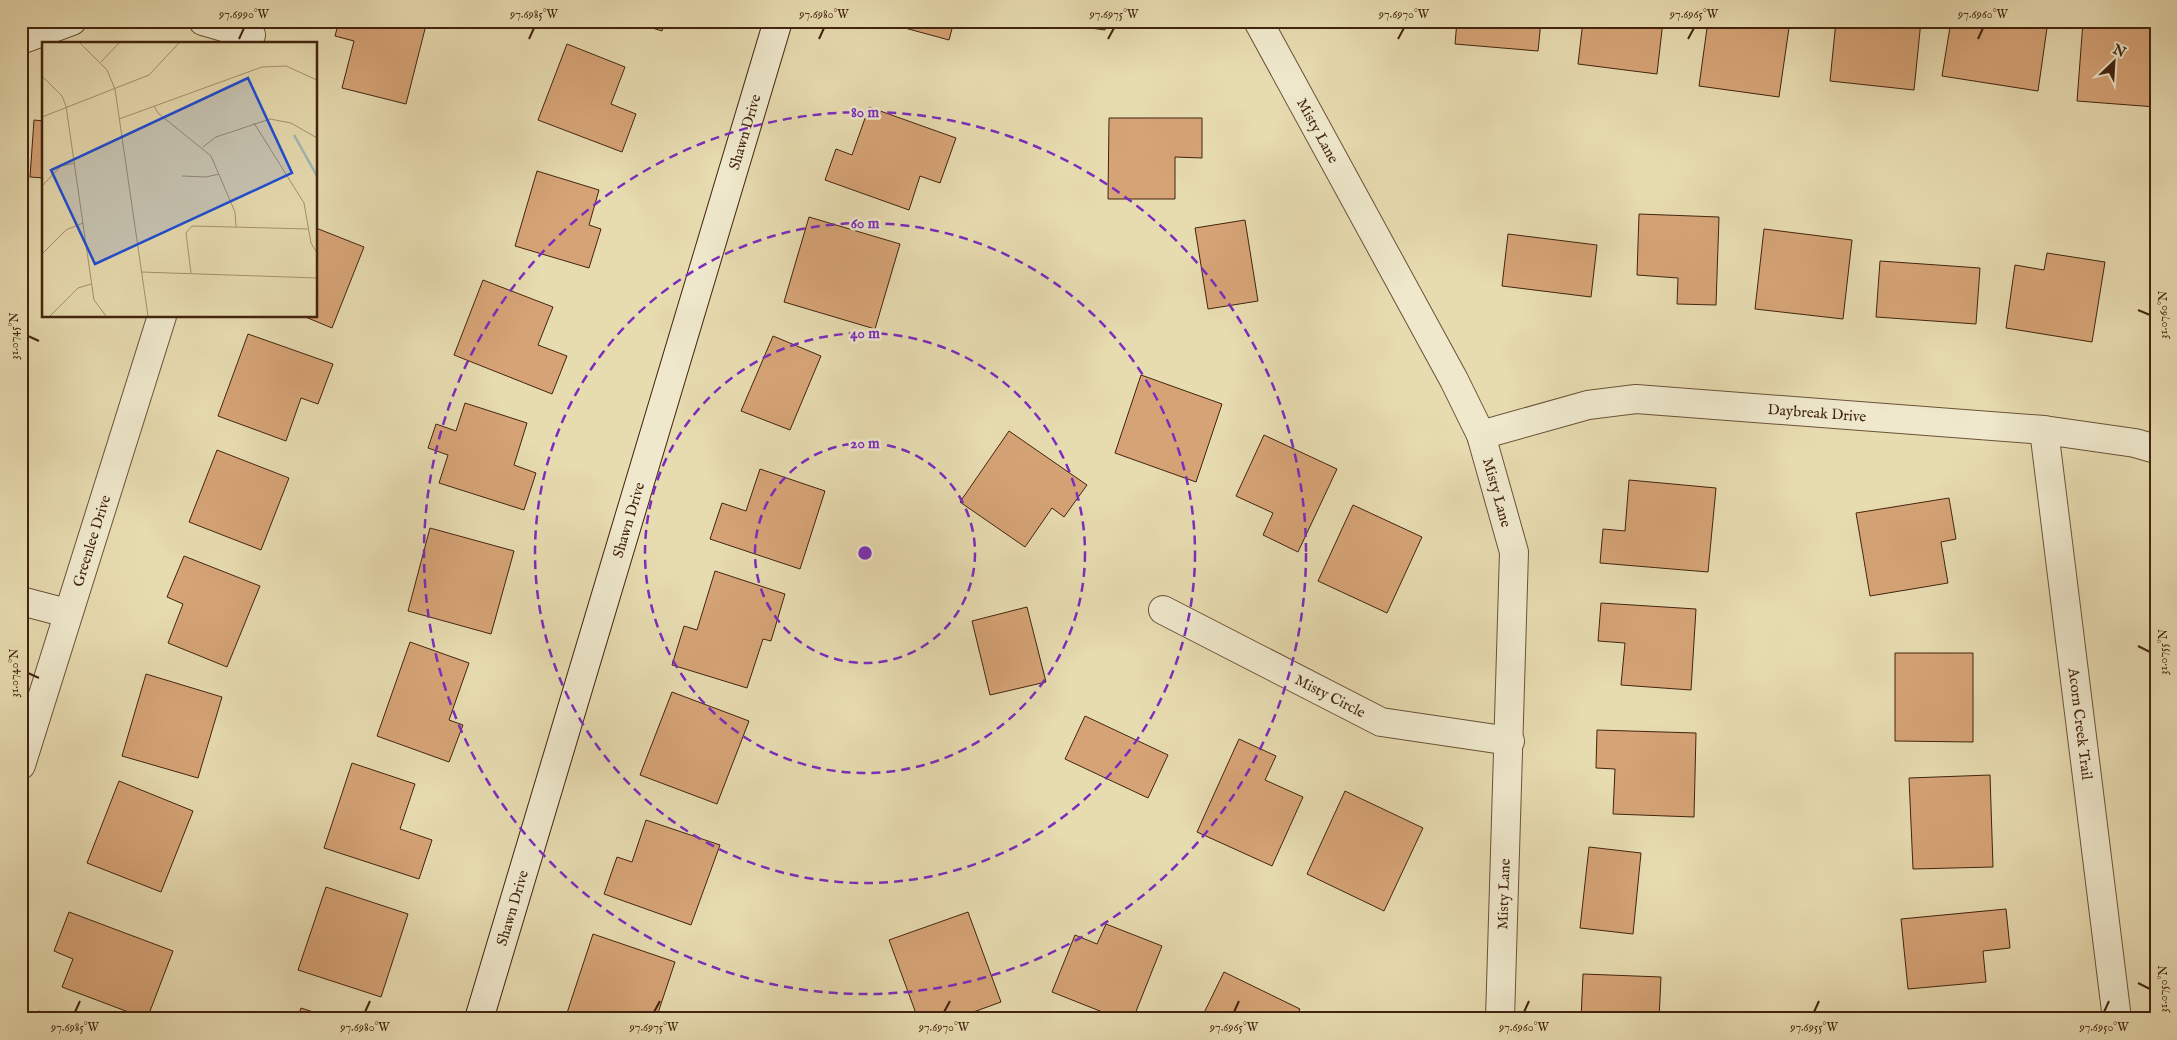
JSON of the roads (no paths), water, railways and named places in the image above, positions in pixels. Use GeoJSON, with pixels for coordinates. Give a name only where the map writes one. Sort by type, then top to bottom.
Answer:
{"type":"FeatureCollection","features":[{"type":"Feature","properties":{"kind":"street"},"geometry":{"type":"LineString","coordinates":[[21,40],[72,21]]}},
{"type":"Feature","properties":{"kind":"street"},"geometry":{"type":"LineString","coordinates":[[203,21],[251,33]]}},
{"type":"Feature","properties":{"kind":"street","name":"Shawn Drive"},"geometry":{"type":"LineString","coordinates":[[479,1019],[778,21]]}},
{"type":"Feature","properties":{"kind":"street","name":"Misty Lane"},"geometry":{"type":"LineString","coordinates":[[1258,21],[1454,380],[1481,436],[1514,552],[1510,741],[1500,1019]]}},
{"type":"Feature","properties":{"kind":"street","name":"Greenlee Drive"},"geometry":{"type":"LineString","coordinates":[[21,765],[67,613],[161,318]]}},
{"type":"Feature","properties":{"kind":"street","name":"Daybreak Drive"},"geometry":{"type":"LineString","coordinates":[[1481,436],[1588,405],[1636,399],[2044,430],[2135,443],[2156,449]]}},
{"type":"Feature","properties":{"kind":"street","name":"Acorn Creek Trail"},"geometry":{"type":"LineString","coordinates":[[2044,430],[2117,1019]]}},
{"type":"Feature","properties":{"kind":"street"},"geometry":{"type":"LineString","coordinates":[[21,601],[67,613]]}},
{"type":"Feature","properties":{"kind":"street","name":"Misty Circle"},"geometry":{"type":"LineString","coordinates":[[1163,610],[1381,722],[1510,741]]}}]}
